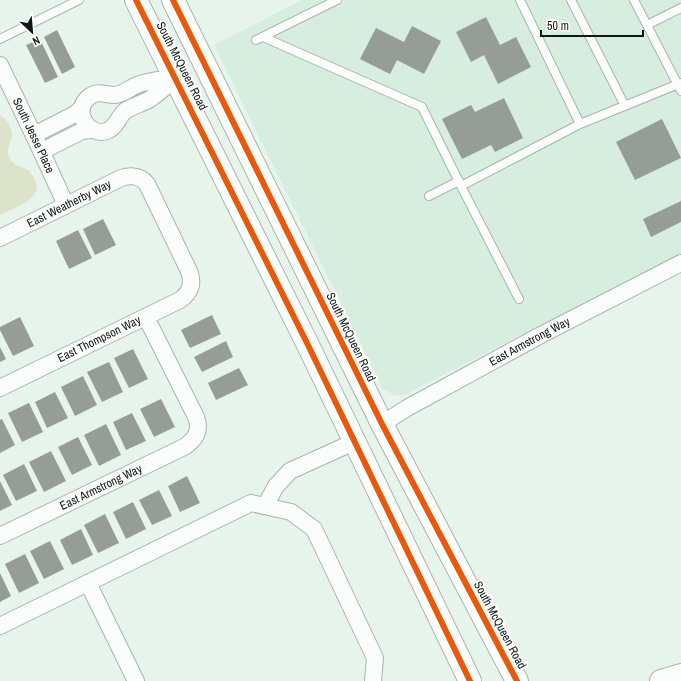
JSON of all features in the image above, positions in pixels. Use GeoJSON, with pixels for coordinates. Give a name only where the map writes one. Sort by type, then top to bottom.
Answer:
{"type":"FeatureCollection","features":[{"type":"Feature","properties":{"kind":"main road","name":"South McQueen Road"},"geometry":{"type":"LineString","coordinates":[[136,0],[176,78],[470,681]]}},
{"type":"Feature","properties":{"kind":"main road","name":"South McQueen Road"},"geometry":{"type":"LineString","coordinates":[[173,0],[382,424],[517,681]]}},
{"type":"Feature","properties":{"kind":"main road"},"geometry":{"type":"LineString","coordinates":[[176,78],[205,65]]}},
{"type":"Feature","properties":{"kind":"main road"},"geometry":{"type":"LineString","coordinates":[[354,442],[382,424]]}},
{"type":"Feature","properties":{"kind":"main road"},"geometry":{"type":"LineString","coordinates":[[660,681],[681,676]]}},
{"type":"Feature","properties":{"kind":"street","name":"South Jesse Place"},"geometry":{"type":"LineString","coordinates":[[0,67],[42,151],[66,205]]}},
{"type":"Feature","properties":{"kind":"street"},"geometry":{"type":"LineString","coordinates":[[34,135],[76,114],[82,108],[86,100],[96,93],[117,95],[142,83],[176,78]]}},
{"type":"Feature","properties":{"kind":"street"},"geometry":{"type":"LineString","coordinates":[[42,151],[82,131],[92,130],[98,132],[109,130],[114,127],[125,112],[150,99],[176,78]]}},
{"type":"Feature","properties":{"kind":"street"},"geometry":{"type":"LineString","coordinates":[[82,108],[82,117],[84,122],[92,130]]}},
{"type":"Feature","properties":{"kind":"street","name":"East Weatherby Way"},"geometry":{"type":"LineString","coordinates":[[0,238],[121,178],[133,176],[144,180],[149,188],[191,273],[192,284]]}},
{"type":"Feature","properties":{"kind":"street","name":"East Armstrong Way"},"geometry":{"type":"LineString","coordinates":[[382,424],[407,408],[539,336],[681,264]]}},
{"type":"Feature","properties":{"kind":"street","name":"East Thompson Way"},"geometry":{"type":"LineString","coordinates":[[0,388],[184,297],[192,284]]}},
{"type":"Feature","properties":{"kind":"street","name":"East Armstrong Way"},"geometry":{"type":"LineString","coordinates":[[0,536],[192,442],[197,434],[198,426],[196,417],[146,317]]}},
{"type":"Feature","properties":{"kind":"street"},"geometry":{"type":"LineString","coordinates":[[265,506],[276,486],[290,471],[354,442]]}},
{"type":"Feature","properties":{"kind":"street"},"geometry":{"type":"LineString","coordinates":[[0,626],[252,503],[291,512],[314,530],[375,658],[373,681]]}},
{"type":"Feature","properties":{"kind":"street"},"geometry":{"type":"LineString","coordinates":[[88,583],[136,681]]}},
{"type":"Feature","properties":{"kind":"lane"},"geometry":{"type":"LineString","coordinates":[[0,39],[79,0]]}},
{"type":"Feature","properties":{"kind":"lane"},"geometry":{"type":"LineString","coordinates":[[337,0],[260,38],[422,107],[519,299]]}},
{"type":"Feature","properties":{"kind":"lane"},"geometry":{"type":"LineString","coordinates":[[520,0],[580,124]]}},
{"type":"Feature","properties":{"kind":"lane"},"geometry":{"type":"LineString","coordinates":[[571,0],[625,106]]}},
{"type":"Feature","properties":{"kind":"lane"},"geometry":{"type":"LineString","coordinates":[[429,196],[460,184],[580,124],[680,86],[634,0]]}},
{"type":"Feature","properties":{"kind":"lane"},"geometry":{"type":"LineString","coordinates":[[647,25],[681,8]]}},
{"type":"Feature","properties":{"kind":"shaded area"},"geometry":{"type":"Polygon","coordinates":[[[302,0],[681,0],[681,254],[404,395],[396,396],[383,389],[214,45],[302,0]]]}},
{"type":"Feature","properties":{"kind":"shaded area"},"geometry":{"type":"Polygon","coordinates":[[[0,115],[10,127],[12,133],[8,151],[9,157],[15,164],[30,171],[37,188],[36,193],[27,201],[0,215],[0,115]]]}},
{"type":"Feature","properties":{"kind":"building"},"geometry":{"type":"Polygon","coordinates":[[[486,17],[500,45],[516,37],[531,67],[498,84],[484,55],[471,62],[456,32],[486,17]]]}},
{"type":"Feature","properties":{"kind":"building"},"geometry":{"type":"Polygon","coordinates":[[[412,26],[441,41],[424,74],[397,60],[390,74],[360,59],[376,28],[404,42],[412,26]]]}},
{"type":"Feature","properties":{"kind":"building"},"geometry":{"type":"Polygon","coordinates":[[[57,30],[75,67],[62,74],[44,37],[57,30]]]}},
{"type":"Feature","properties":{"kind":"building"},"geometry":{"type":"Polygon","coordinates":[[[40,39],[58,77],[45,83],[26,45],[40,39]]]}},
{"type":"Feature","properties":{"kind":"building"},"geometry":{"type":"Polygon","coordinates":[[[504,98],[523,138],[495,152],[491,145],[462,159],[442,119],[471,105],[475,112],[504,98]]]}},
{"type":"Feature","properties":{"kind":"building"},"geometry":{"type":"Polygon","coordinates":[[[662,119],[681,158],[635,180],[616,142],[662,119]]]}},
{"type":"Feature","properties":{"kind":"building"},"geometry":{"type":"Polygon","coordinates":[[[681,201],[681,222],[651,237],[643,219],[681,201]]]}},
{"type":"Feature","properties":{"kind":"building"},"geometry":{"type":"Polygon","coordinates":[[[103,219],[116,245],[95,255],[83,229],[103,219]]]}},
{"type":"Feature","properties":{"kind":"building"},"geometry":{"type":"Polygon","coordinates":[[[78,230],[92,258],[69,269],[56,241],[78,230]]]}},
{"type":"Feature","properties":{"kind":"building"},"geometry":{"type":"Polygon","coordinates":[[[212,315],[221,334],[190,348],[181,330],[212,315]]]}},
{"type":"Feature","properties":{"kind":"building"},"geometry":{"type":"Polygon","coordinates":[[[20,317],[34,346],[13,356],[0,330],[0,327],[20,317]]]}},
{"type":"Feature","properties":{"kind":"building"},"geometry":{"type":"Polygon","coordinates":[[[226,341],[233,357],[202,372],[194,357],[226,341]]]}},
{"type":"Feature","properties":{"kind":"building"},"geometry":{"type":"Polygon","coordinates":[[[0,347],[6,359],[0,362],[0,347]]]}},
{"type":"Feature","properties":{"kind":"building"},"geometry":{"type":"Polygon","coordinates":[[[133,349],[148,379],[129,388],[114,358],[133,349]]]}},
{"type":"Feature","properties":{"kind":"building"},"geometry":{"type":"Polygon","coordinates":[[[109,362],[123,392],[102,402],[87,372],[109,362]]]}},
{"type":"Feature","properties":{"kind":"building"},"geometry":{"type":"Polygon","coordinates":[[[239,368],[248,385],[216,400],[208,383],[239,368]]]}},
{"type":"Feature","properties":{"kind":"building"},"geometry":{"type":"Polygon","coordinates":[[[83,376],[97,405],[75,416],[61,387],[83,376]]]}},
{"type":"Feature","properties":{"kind":"building"},"geometry":{"type":"Polygon","coordinates":[[[55,392],[68,418],[47,428],[35,402],[55,392]]]}},
{"type":"Feature","properties":{"kind":"building"},"geometry":{"type":"Polygon","coordinates":[[[161,399],[175,427],[154,437],[140,409],[161,399]]]}},
{"type":"Feature","properties":{"kind":"building"},"geometry":{"type":"Polygon","coordinates":[[[29,403],[43,432],[22,442],[8,413],[29,403]]]}},
{"type":"Feature","properties":{"kind":"building"},"geometry":{"type":"Polygon","coordinates":[[[132,413],[146,441],[126,450],[113,422],[132,413]]]}},
{"type":"Feature","properties":{"kind":"building"},"geometry":{"type":"Polygon","coordinates":[[[2,419],[15,445],[0,453],[0,420],[2,419]]]}},
{"type":"Feature","properties":{"kind":"building"},"geometry":{"type":"Polygon","coordinates":[[[106,424],[121,455],[99,466],[84,435],[106,424]]]}},
{"type":"Feature","properties":{"kind":"building"},"geometry":{"type":"Polygon","coordinates":[[[78,437],[92,465],[72,475],[58,447],[78,437]]]}},
{"type":"Feature","properties":{"kind":"building"},"geometry":{"type":"Polygon","coordinates":[[[51,451],[66,481],[44,492],[29,462],[51,451]]]}},
{"type":"Feature","properties":{"kind":"building"},"geometry":{"type":"Polygon","coordinates":[[[24,464],[37,491],[16,501],[3,475],[24,464]]]}},
{"type":"Feature","properties":{"kind":"building"},"geometry":{"type":"Polygon","coordinates":[[[187,476],[200,503],[180,512],[168,486],[187,476]]]}},
{"type":"Feature","properties":{"kind":"building"},"geometry":{"type":"Polygon","coordinates":[[[0,481],[12,505],[0,511],[0,481]]]}},
{"type":"Feature","properties":{"kind":"building"},"geometry":{"type":"Polygon","coordinates":[[[159,490],[172,516],[152,525],[139,500],[159,490]]]}},
{"type":"Feature","properties":{"kind":"building"},"geometry":{"type":"Polygon","coordinates":[[[133,502],[146,529],[126,539],[113,512],[133,502]]]}},
{"type":"Feature","properties":{"kind":"building"},"geometry":{"type":"Polygon","coordinates":[[[105,514],[119,543],[98,553],[84,525],[105,514]]]}},
{"type":"Feature","properties":{"kind":"building"},"geometry":{"type":"Polygon","coordinates":[[[81,529],[93,555],[72,565],[60,540],[81,529]]]}},
{"type":"Feature","properties":{"kind":"building"},"geometry":{"type":"Polygon","coordinates":[[[50,541],[64,569],[44,579],[30,551],[50,541]]]}},
{"type":"Feature","properties":{"kind":"building"},"geometry":{"type":"Polygon","coordinates":[[[25,554],[39,583],[19,593],[5,564],[25,554]]]}},
{"type":"Feature","properties":{"kind":"building"},"geometry":{"type":"Polygon","coordinates":[[[0,573],[11,596],[0,602],[0,573]]]}},
{"type":"Feature","properties":{"kind":"cycle path"},"geometry":{"type":"LineString","coordinates":[[136,0],[308,345],[470,681]]}},
{"type":"Feature","properties":{"kind":"cycle path"},"geometry":{"type":"LineString","coordinates":[[173,0],[382,424],[517,681]]}}]}
